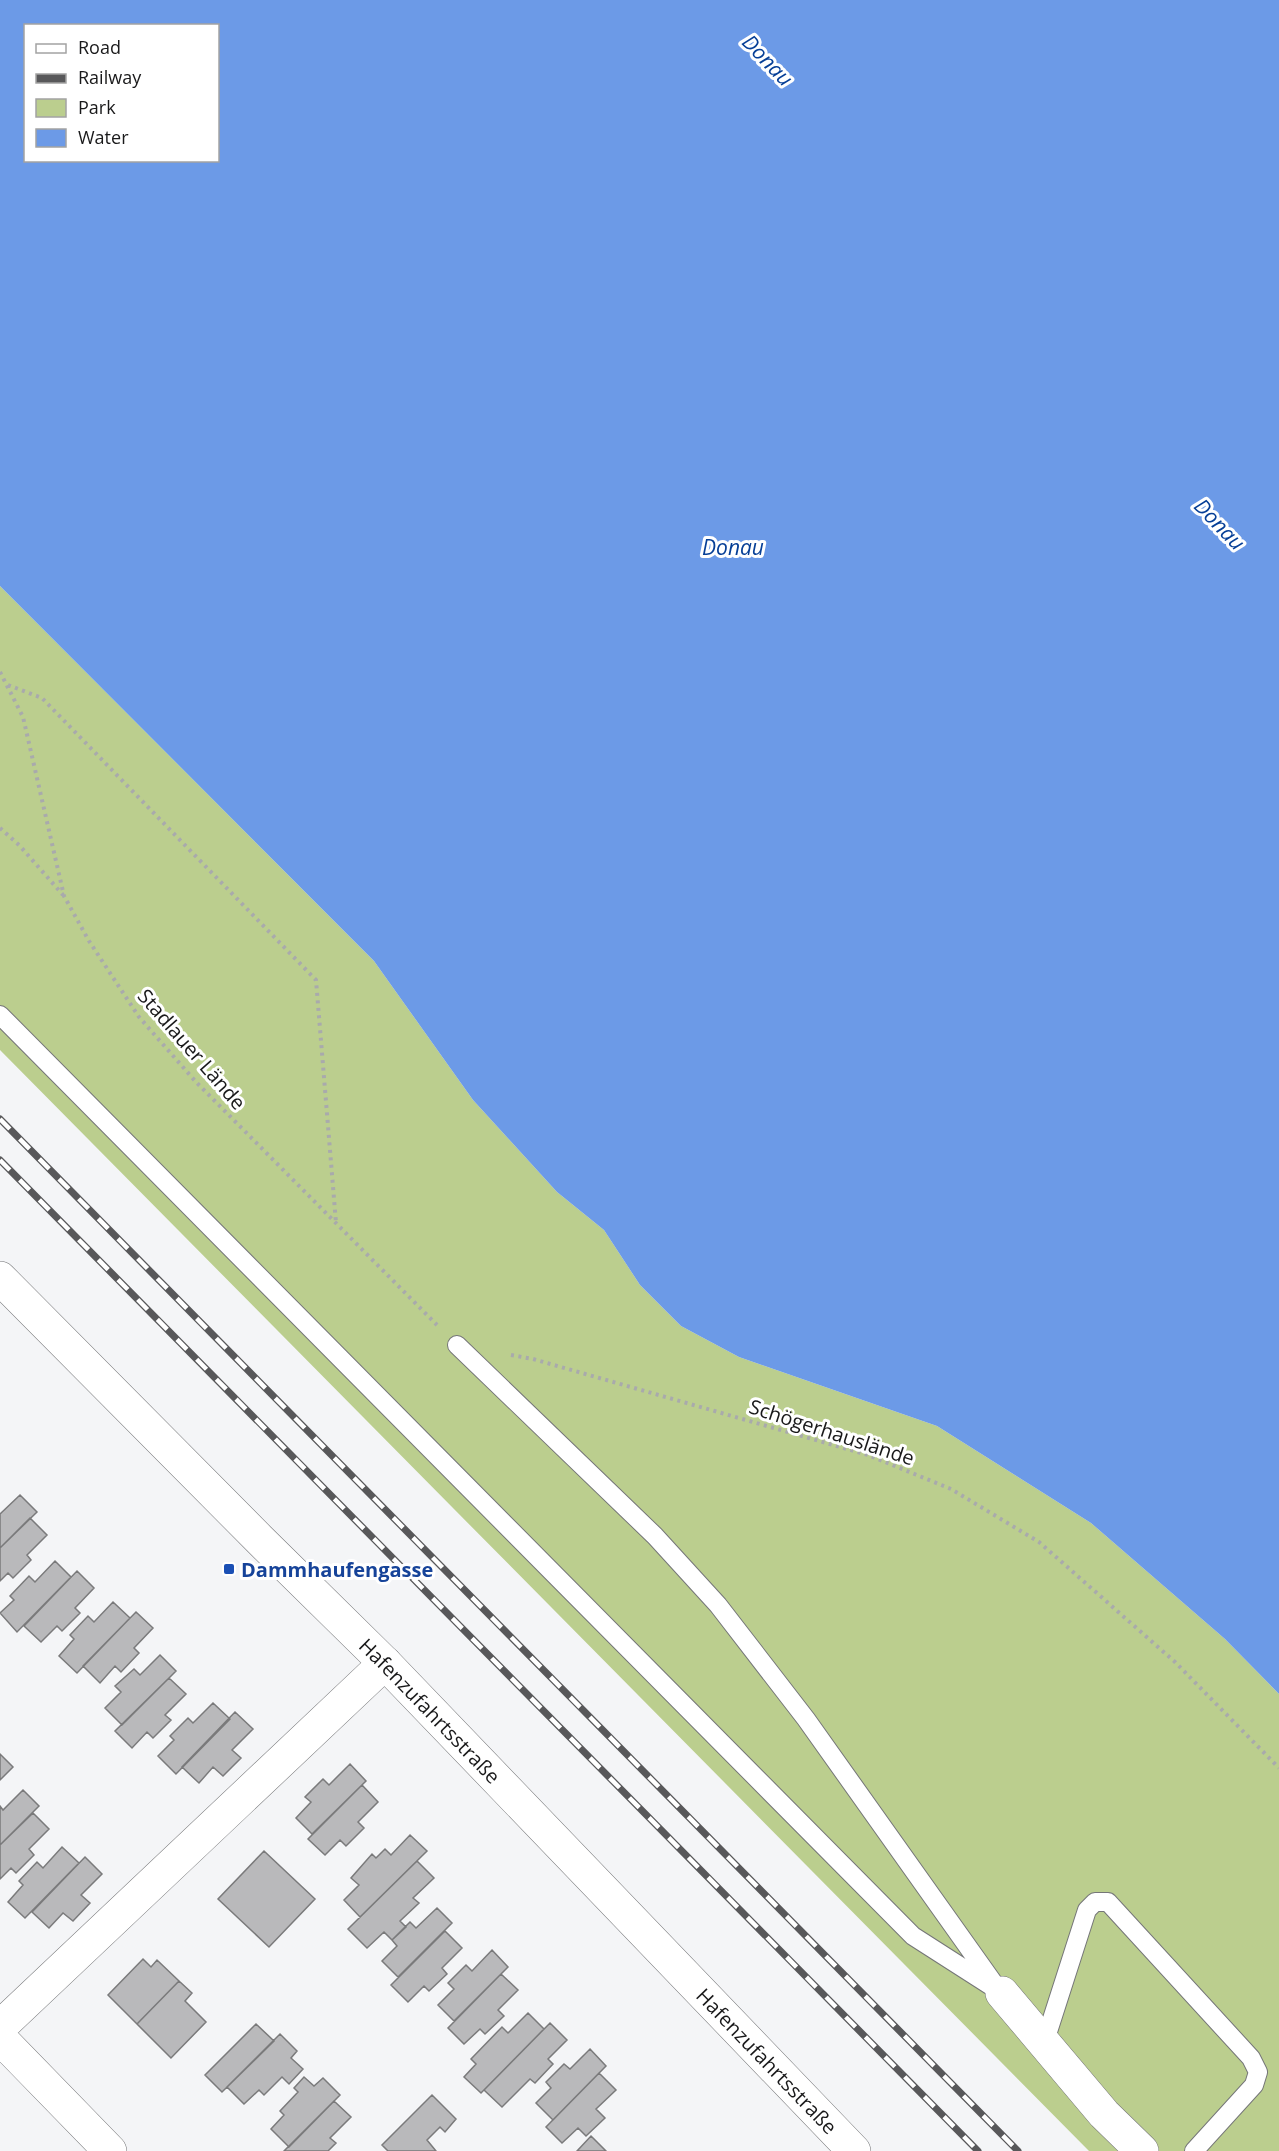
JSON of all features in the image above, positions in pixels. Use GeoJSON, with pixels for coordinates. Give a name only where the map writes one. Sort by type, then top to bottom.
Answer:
{"type":"FeatureCollection","features":[{"type":"Feature","properties":{"kind":"main road","name":"Hafenzufahrtsstraße"},"geometry":{"type":"LineString","coordinates":[[0,1278],[258,1539],[385,1663],[854,2151]]}},
{"type":"Feature","properties":{"kind":"main road"},"geometry":{"type":"LineString","coordinates":[[0,2026],[385,1663]]}},
{"type":"Feature","properties":{"kind":"main road"},"geometry":{"type":"LineString","coordinates":[[1002,1994],[1104,2114],[1142,2151]]}},
{"type":"Feature","properties":{"kind":"main road"},"geometry":{"type":"LineString","coordinates":[[0,2038],[110,2151]]}},
{"type":"Feature","properties":{"kind":"lane"},"geometry":{"type":"LineString","coordinates":[[0,1015],[913,1936],[1002,1994]]}},
{"type":"Feature","properties":{"kind":"lane"},"geometry":{"type":"LineString","coordinates":[[457,1345],[655,1536],[718,1605],[806,1719],[1002,1994]]}},
{"type":"Feature","properties":{"kind":"lane"},"geometry":{"type":"LineString","coordinates":[[1044,2044],[1087,1910],[1095,1902],[1107,1902],[1251,2058],[1258,2072],[1254,2085],[1194,2151]]}},
{"type":"Feature","properties":{"kind":"path","name":"Stadlauer Lände"},"geometry":{"type":"LineString","coordinates":[[0,672],[23,717],[64,896],[89,941],[139,1017],[196,1082],[457,1345]]}},
{"type":"Feature","properties":{"kind":"path"},"geometry":{"type":"LineString","coordinates":[[8,685],[42,698],[316,980],[336,1224]]}},
{"type":"Feature","properties":{"kind":"path"},"geometry":{"type":"LineString","coordinates":[[0,828],[20,846],[64,896]]}},
{"type":"Feature","properties":{"kind":"path","name":"Schögerhauslände"},"geometry":{"type":"LineString","coordinates":[[457,1345],[533,1359],[868,1455],[951,1489],[1039,1542],[1175,1662],[1279,1768]]}},
{"type":"Feature","properties":{"kind":"green space"},"geometry":{"type":"Polygon","coordinates":[[[0,586],[374,961],[473,1100],[557,1192],[604,1230],[640,1285],[681,1326],[739,1357],[937,1426],[1091,1523],[1225,1639],[1279,1694],[1279,2151],[1089,2151],[0,1050],[0,586]]]}},
{"type":"Feature","properties":{"kind":"water","name":"Donau"},"geometry":{"type":"Polygon","coordinates":[[[0,0],[1279,0],[1279,1694],[1225,1639],[1091,1523],[937,1426],[739,1357],[681,1326],[640,1285],[604,1230],[557,1192],[473,1100],[374,961],[0,586],[0,0]]]}},
{"type":"Feature","properties":{"kind":"building"},"geometry":{"type":"Polygon","coordinates":[[[20,1495],[37,1512],[0,1548],[0,1514],[20,1495]]]}},
{"type":"Feature","properties":{"kind":"building"},"geometry":{"type":"Polygon","coordinates":[[[30,1518],[47,1535],[27,1555],[31,1560],[13,1578],[8,1573],[0,1581],[0,1548],[30,1518]]]}},
{"type":"Feature","properties":{"kind":"building"},"geometry":{"type":"Polygon","coordinates":[[[55,1561],[71,1577],[17,1632],[0,1613],[14,1600],[10,1596],[29,1576],[35,1582],[55,1561]]]}},
{"type":"Feature","properties":{"kind":"building"},"geometry":{"type":"Polygon","coordinates":[[[77,1571],[94,1588],[75,1608],[80,1613],[62,1631],[57,1626],[41,1642],[24,1626],[77,1571]]]}},
{"type":"Feature","properties":{"kind":"building"},"geometry":{"type":"Polygon","coordinates":[[[113,1602],[130,1618],[77,1673],[59,1656],[74,1639],[70,1635],[88,1616],[94,1622],[113,1602]]]}},
{"type":"Feature","properties":{"kind":"building"},"geometry":{"type":"Polygon","coordinates":[[[136,1612],[153,1628],[134,1648],[139,1653],[121,1672],[115,1666],[100,1683],[83,1666],[136,1612]]]}},
{"type":"Feature","properties":{"kind":"building"},"geometry":{"type":"Polygon","coordinates":[[[160,1655],[176,1671],[122,1725],[105,1708],[121,1692],[115,1686],[134,1669],[140,1675],[160,1655]]]}},
{"type":"Feature","properties":{"kind":"building"},"geometry":{"type":"Polygon","coordinates":[[[169,1678],[186,1694],[165,1715],[171,1720],[153,1738],[147,1732],[132,1748],[115,1731],[169,1678]]]}},
{"type":"Feature","properties":{"kind":"building"},"geometry":{"type":"Polygon","coordinates":[[[213,1703],[230,1719],[176,1774],[158,1756],[174,1740],[170,1736],[188,1718],[193,1723],[213,1703]]]}},
{"type":"Feature","properties":{"kind":"building"},"geometry":{"type":"Polygon","coordinates":[[[235,1712],[253,1729],[232,1750],[241,1758],[223,1776],[213,1767],[199,1783],[182,1767],[235,1712]]]}},
{"type":"Feature","properties":{"kind":"building"},"geometry":{"type":"Polygon","coordinates":[[[0,1754],[13,1767],[0,1780],[0,1754]]]}},
{"type":"Feature","properties":{"kind":"building"},"geometry":{"type":"Polygon","coordinates":[[[350,1764],[366,1781],[312,1834],[296,1818],[311,1802],[305,1797],[323,1779],[329,1785],[350,1764]]]}},
{"type":"Feature","properties":{"kind":"building"},"geometry":{"type":"Polygon","coordinates":[[[362,1785],[378,1802],[358,1822],[364,1828],[346,1846],[340,1840],[325,1855],[308,1839],[362,1785]]]}},
{"type":"Feature","properties":{"kind":"building"},"geometry":{"type":"Polygon","coordinates":[[[23,1790],[39,1806],[0,1845],[0,1806],[3,1810],[23,1790]]]}},
{"type":"Feature","properties":{"kind":"building"},"geometry":{"type":"Polygon","coordinates":[[[33,1813],[49,1829],[29,1849],[34,1855],[16,1873],[11,1868],[0,1879],[0,1845],[33,1813]]]}},
{"type":"Feature","properties":{"kind":"building"},"geometry":{"type":"Polygon","coordinates":[[[410,1835],[427,1851],[360,1917],[344,1900],[359,1885],[351,1878],[372,1854],[376,1858],[385,1849],[391,1855],[410,1835]]]}},
{"type":"Feature","properties":{"kind":"building"},"geometry":{"type":"Polygon","coordinates":[[[62,1847],[79,1863],[25,1918],[8,1902],[23,1885],[19,1881],[37,1862],[43,1868],[62,1847]]]}},
{"type":"Feature","properties":{"kind":"building"},"geometry":{"type":"Polygon","coordinates":[[[264,1851],[315,1899],[269,1947],[218,1899],[264,1851]]]}},
{"type":"Feature","properties":{"kind":"building"},"geometry":{"type":"Polygon","coordinates":[[[85,1857],[102,1874],[81,1895],[90,1903],[73,1921],[63,1913],[49,1928],[32,1912],[85,1857]]]}},
{"type":"Feature","properties":{"kind":"building"},"geometry":{"type":"Polygon","coordinates":[[[417,1861],[434,1878],[413,1898],[419,1903],[400,1921],[406,1927],[392,1940],[384,1932],[367,1948],[348,1929],[417,1861]]]}},
{"type":"Feature","properties":{"kind":"building"},"geometry":{"type":"Polygon","coordinates":[[[437,1908],[452,1923],[398,1977],[382,1961],[397,1946],[392,1940],[410,1922],[416,1928],[437,1908]]]}},
{"type":"Feature","properties":{"kind":"building"},"geometry":{"type":"Polygon","coordinates":[[[445,1931],[462,1948],[442,1968],[447,1974],[429,1991],[424,1986],[408,2002],[391,1985],[445,1931]]]}},
{"type":"Feature","properties":{"kind":"building"},"geometry":{"type":"Polygon","coordinates":[[[492,1950],[508,1967],[454,2021],[438,2005],[454,1989],[448,1983],[466,1965],[472,1971],[492,1950]]]}},
{"type":"Feature","properties":{"kind":"building"},"geometry":{"type":"Polygon","coordinates":[[[143,1959],[151,1967],[157,1960],[179,1981],[137,2024],[108,1995],[143,1959]]]}},
{"type":"Feature","properties":{"kind":"building"},"geometry":{"type":"Polygon","coordinates":[[[501,1974],[518,1990],[498,2010],[504,2016],[485,2034],[480,2029],[464,2044],[448,2028],[501,1974]]]}},
{"type":"Feature","properties":{"kind":"building"},"geometry":{"type":"Polygon","coordinates":[[[179,1981],[192,1993],[185,2001],[206,2022],[171,2058],[137,2024],[179,1981]]]}},
{"type":"Feature","properties":{"kind":"building"},"geometry":{"type":"Polygon","coordinates":[[[528,2013],[544,2029],[481,2093],[464,2077],[476,2064],[471,2059],[502,2027],[508,2033],[528,2013]]]}},
{"type":"Feature","properties":{"kind":"building"},"geometry":{"type":"Polygon","coordinates":[[[550,2023],[567,2040],[548,2059],[553,2064],[535,2083],[530,2079],[502,2107],[484,2090],[550,2023]]]}},
{"type":"Feature","properties":{"kind":"building"},"geometry":{"type":"Polygon","coordinates":[[[256,2024],[274,2041],[222,2092],[205,2075],[256,2024]]]}},
{"type":"Feature","properties":{"kind":"building"},"geometry":{"type":"Polygon","coordinates":[[[280,2034],[297,2051],[291,2058],[303,2069],[289,2084],[282,2077],[264,2095],[259,2090],[244,2104],[227,2087],[280,2034]]]}},
{"type":"Feature","properties":{"kind":"building"},"geometry":{"type":"Polygon","coordinates":[[[590,2049],[606,2066],[553,2120],[536,2103],[551,2088],[546,2082],[564,2064],[570,2069],[590,2049]]]}},
{"type":"Feature","properties":{"kind":"building"},"geometry":{"type":"Polygon","coordinates":[[[599,2073],[616,2090],[596,2109],[605,2118],[586,2136],[578,2128],[562,2143],[546,2127],[599,2073]]]}},
{"type":"Feature","properties":{"kind":"building"},"geometry":{"type":"Polygon","coordinates":[[[304,2077],[314,2086],[323,2078],[340,2095],[289,2147],[271,2129],[284,2115],[280,2111],[298,2092],[294,2088],[304,2077]]]}},
{"type":"Feature","properties":{"kind":"building"},"geometry":{"type":"Polygon","coordinates":[[[432,2095],[456,2119],[445,2132],[440,2127],[427,2140],[436,2151],[388,2151],[382,2145],[432,2095]]]}},
{"type":"Feature","properties":{"kind":"building"},"geometry":{"type":"Polygon","coordinates":[[[334,2101],[351,2117],[330,2138],[336,2143],[328,2151],[284,2151],[334,2101]]]}},
{"type":"Feature","properties":{"kind":"building"},"geometry":{"type":"Polygon","coordinates":[[[591,2136],[606,2151],[577,2151],[591,2136]]]}},
{"type":"Feature","properties":{"kind":"railway"},"geometry":{"type":"LineString","coordinates":[[0,1119],[1018,2151]]}},
{"type":"Feature","properties":{"kind":"railway"},"geometry":{"type":"LineString","coordinates":[[0,1160],[978,2151]]}},
{"type":"Feature","properties":{"kind":"place","name":"Dammhaufengasse"},"geometry":{"type":"Point","coordinates":[229,1569]}}]}
